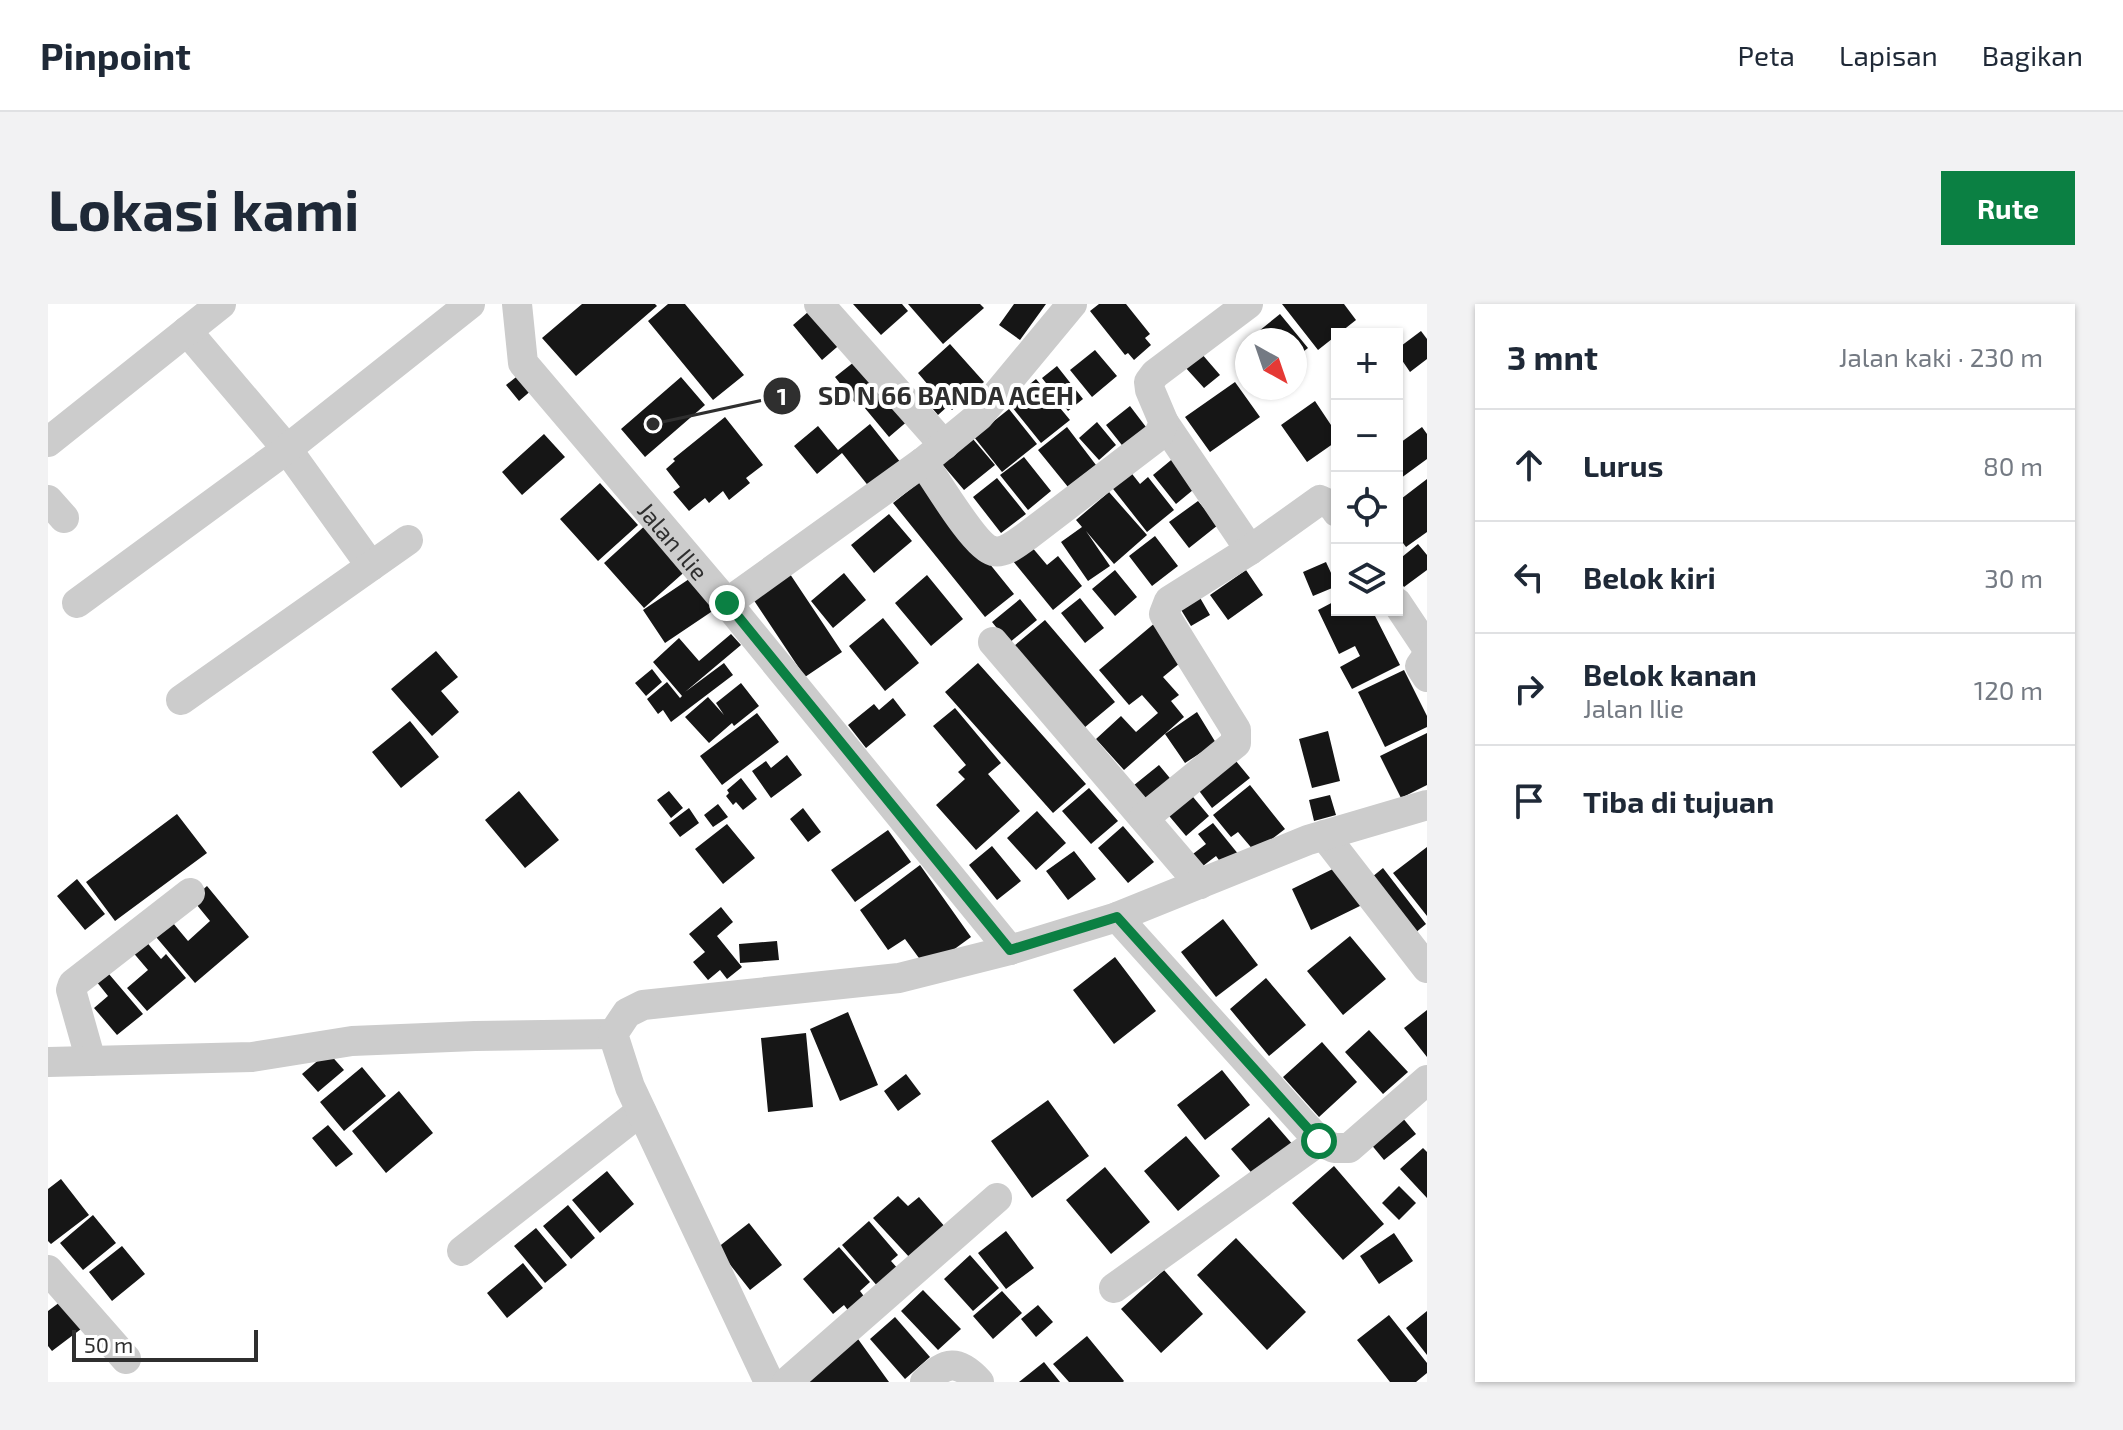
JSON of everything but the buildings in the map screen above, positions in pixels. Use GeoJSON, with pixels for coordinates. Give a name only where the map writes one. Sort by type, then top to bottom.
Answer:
{"type":"FeatureCollection","features":[{"type":"Feature","properties":{"kind":"street"},"geometry":{"type":"LineString","coordinates":[[48,442],[221,304]]}},
{"type":"Feature","properties":{"kind":"street"},"geometry":{"type":"LineString","coordinates":[[77,603],[287,449],[470,304]]}},
{"type":"Feature","properties":{"kind":"street","name":"Jalan Ilie"},"geometry":{"type":"LineString","coordinates":[[517,304],[523,363],[727,603],[1010,950]]}},
{"type":"Feature","properties":{"kind":"street"},"geometry":{"type":"LineString","coordinates":[[819,304],[934,454],[970,531],[985,547],[996,552],[1004,551],[1027,536],[1158,436],[1164,423]]}},
{"type":"Feature","properties":{"kind":"street"},"geometry":{"type":"LineString","coordinates":[[727,603],[934,454],[1000,393],[1072,304]]}},
{"type":"Feature","properties":{"kind":"street"},"geometry":{"type":"LineString","coordinates":[[1240,306],[1149,382],[1164,423],[1250,550]]}},
{"type":"Feature","properties":{"kind":"street"},"geometry":{"type":"LineString","coordinates":[[187,331],[287,449],[371,566]]}},
{"type":"Feature","properties":{"kind":"street"},"geometry":{"type":"LineString","coordinates":[[1144,818],[1236,743],[1236,730],[1164,614],[1169,601],[1250,550],[1320,500],[1331,505]]}},
{"type":"Feature","properties":{"kind":"street"},"geometry":{"type":"LineString","coordinates":[[181,700],[408,540]]}},
{"type":"Feature","properties":{"kind":"street"},"geometry":{"type":"LineString","coordinates":[[1403,612],[1427,648]]}},
{"type":"Feature","properties":{"kind":"street"},"geometry":{"type":"LineString","coordinates":[[993,642],[1200,884]]}},
{"type":"Feature","properties":{"kind":"street"},"geometry":{"type":"LineString","coordinates":[[1427,656],[1420,666],[1427,677]]}},
{"type":"Feature","properties":{"kind":"street"},"geometry":{"type":"LineString","coordinates":[[613,1034],[627,1013],[643,1005],[899,978],[1010,950],[1117,917],[1324,835],[1427,805]]}},
{"type":"Feature","properties":{"kind":"street"},"geometry":{"type":"LineString","coordinates":[[1324,835],[1427,968]]}},
{"type":"Feature","properties":{"kind":"street"},"geometry":{"type":"LineString","coordinates":[[91,1061],[71,990],[73,984],[190,893]]}},
{"type":"Feature","properties":{"kind":"street"},"geometry":{"type":"LineString","coordinates":[[1117,917],[1319,1141],[1334,1148],[1349,1148],[1427,1080]]}},
{"type":"Feature","properties":{"kind":"street"},"geometry":{"type":"LineString","coordinates":[[48,1062],[252,1057],[352,1041],[613,1034]]}},
{"type":"Feature","properties":{"kind":"street"},"geometry":{"type":"LineString","coordinates":[[613,1034],[641,1111],[769,1382]]}},
{"type":"Feature","properties":{"kind":"street"},"geometry":{"type":"LineString","coordinates":[[462,1251],[641,1111]]}},
{"type":"Feature","properties":{"kind":"street"},"geometry":{"type":"LineString","coordinates":[[1114,1288],[1319,1141]]}},
{"type":"Feature","properties":{"kind":"street"},"geometry":{"type":"LineString","coordinates":[[787,1382],[997,1198]]}},
{"type":"Feature","properties":{"kind":"street"},"geometry":{"type":"LineString","coordinates":[[48,1270],[126,1359]]}},
{"type":"Feature","properties":{"kind":"street"},"geometry":{"type":"LineString","coordinates":[[925,1382],[949,1364],[963,1367],[979,1382]]}},
{"type":"Feature","properties":{"kind":"place","name":"SD N 66 BANDA ACEH"},"geometry":{"type":"Point","coordinates":[653,424]}},
{"type":"Feature","properties":{"kind":"route"},"geometry":{"type":"LineString","coordinates":[[727,603],[1010,950],[1117,917],[1319,1141]]}}]}
